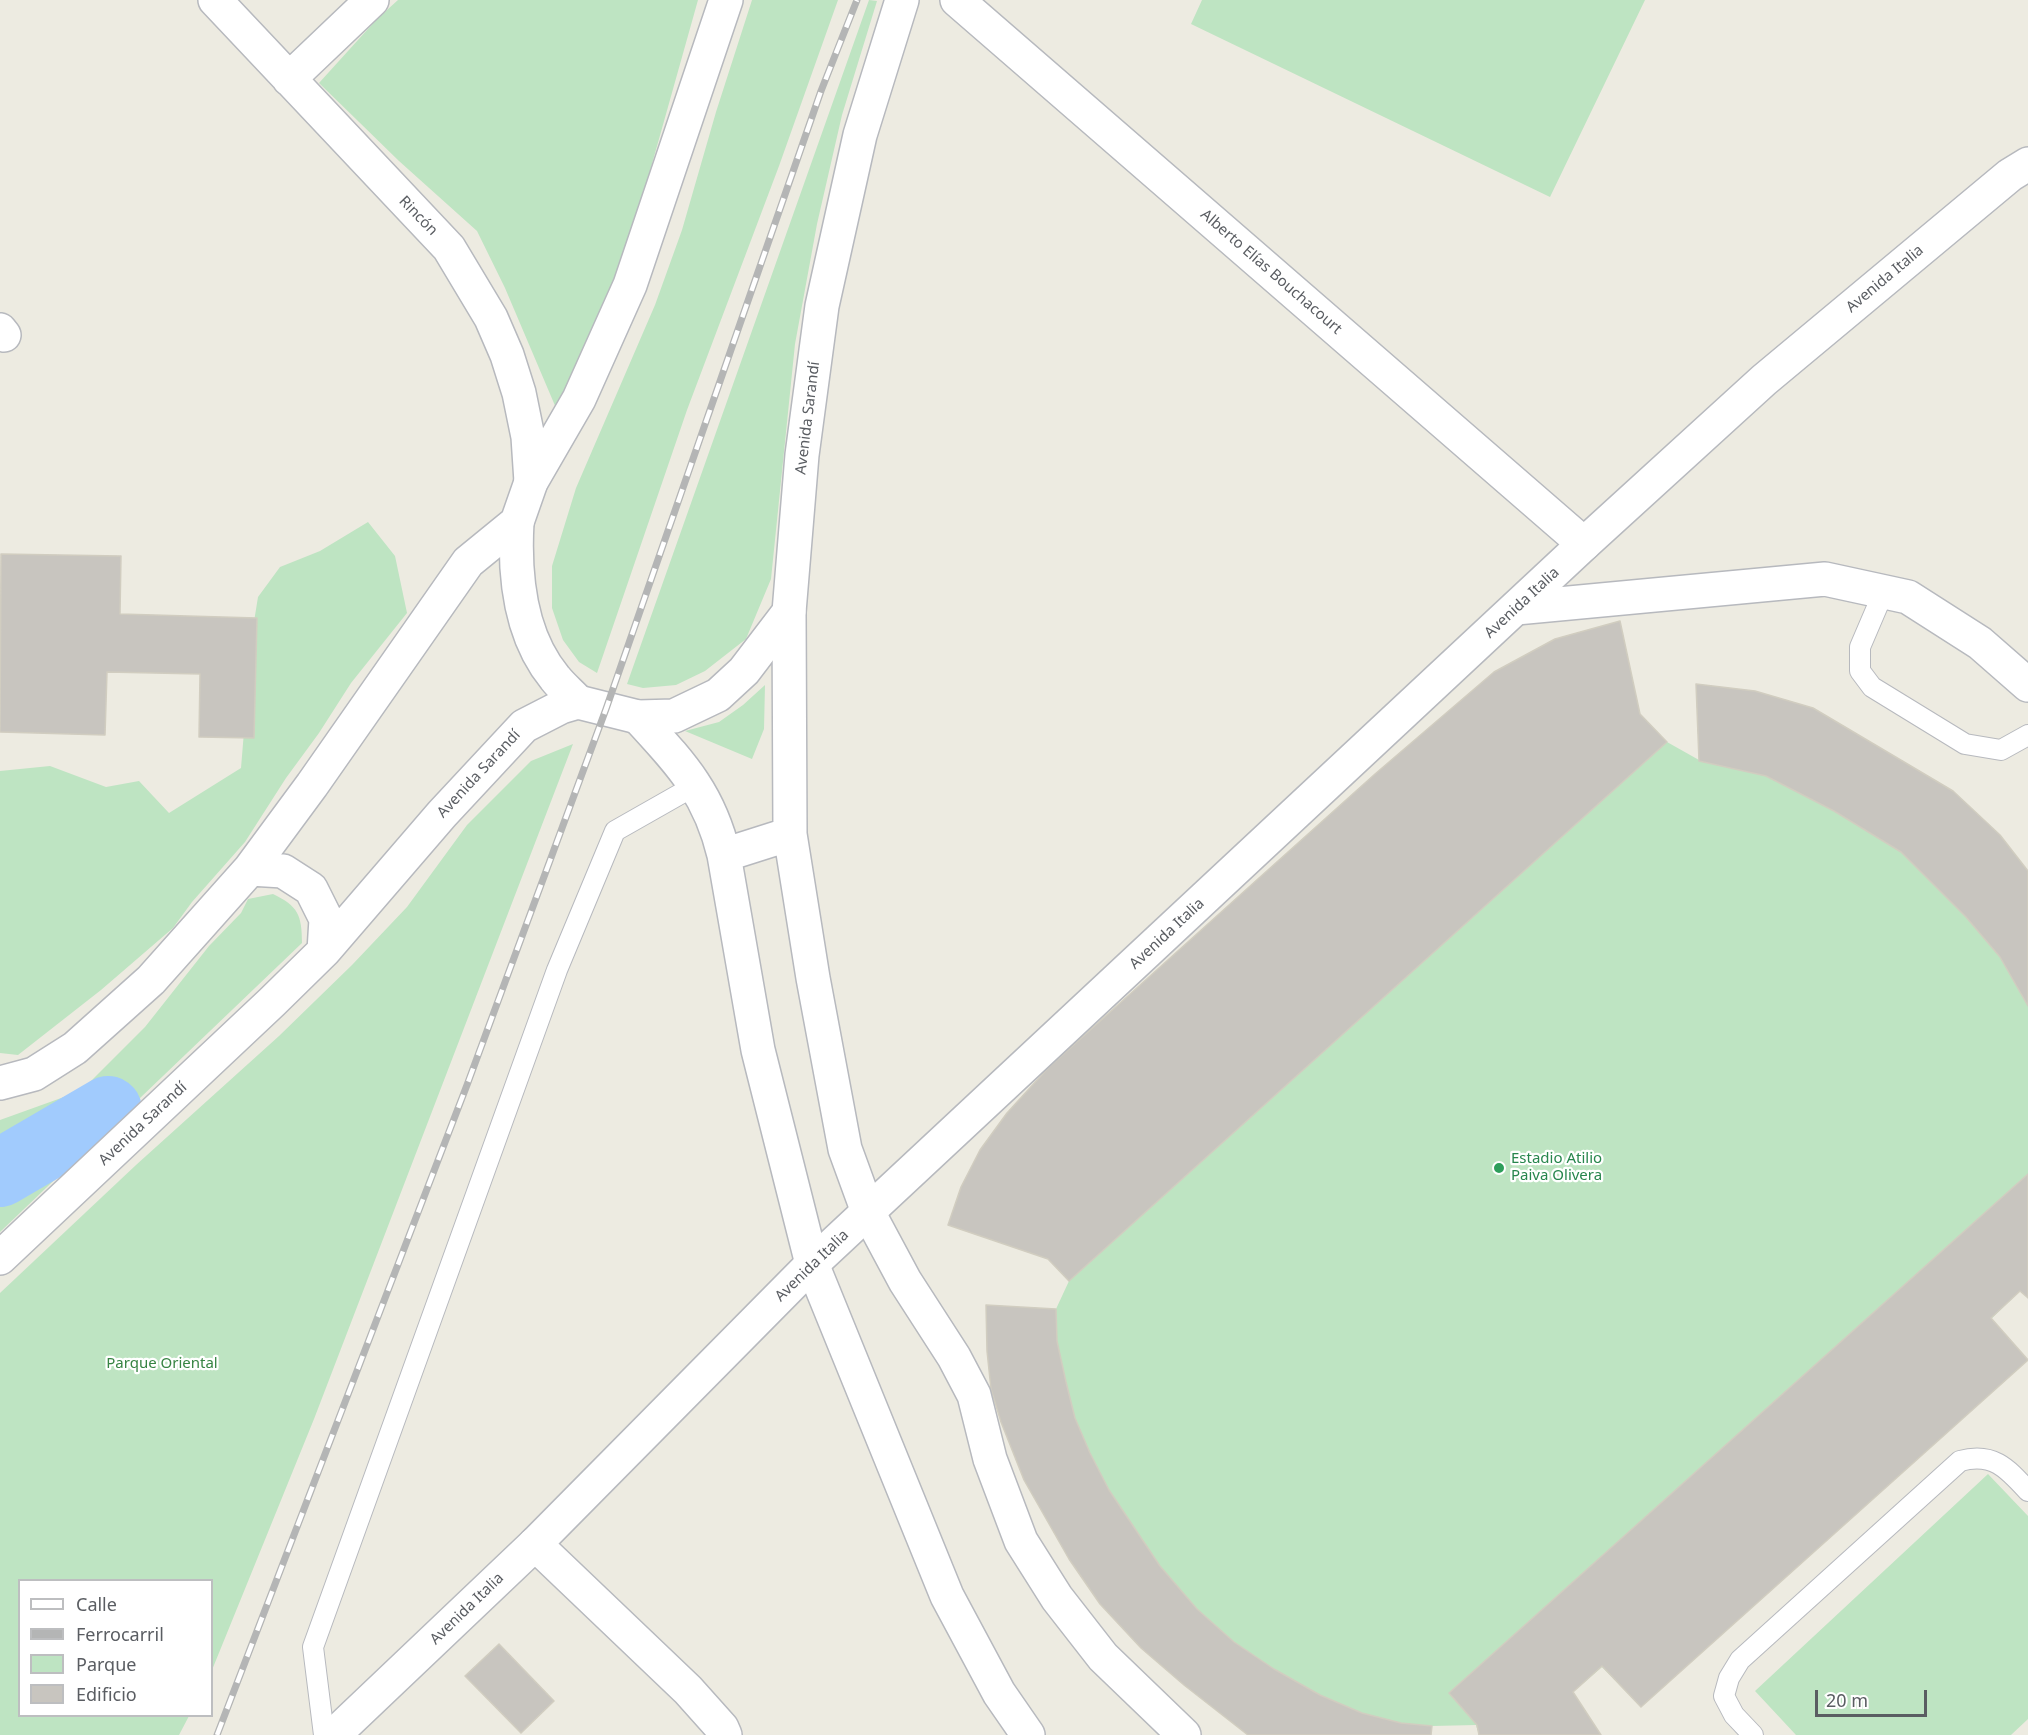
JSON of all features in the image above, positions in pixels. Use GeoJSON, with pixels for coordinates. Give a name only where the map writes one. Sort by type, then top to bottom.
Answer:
{"type":"FeatureCollection","features":[{"type":"Feature","properties":{"kind":"street","name":"Rincón"},"geometry":{"type":"LineString","coordinates":[[215,0],[449,248],[485,308],[507,355],[519,393],[528,437],[531,482]]}},
{"type":"Feature","properties":{"kind":"street"},"geometry":{"type":"LineString","coordinates":[[289,79],[372,0]]}},
{"type":"Feature","properties":{"kind":"street"},"geometry":{"type":"LineString","coordinates":[[726,0],[630,285],[579,399],[531,482],[517,522],[515,552],[518,582],[532,636],[554,678],[578,702],[638,717],[674,716],[718,695],[744,671],[789,612]]}},
{"type":"Feature","properties":{"kind":"street","name":"Avenida Sarandí"},"geometry":{"type":"LineString","coordinates":[[902,0],[860,135],[822,306],[802,455],[789,612],[790,834],[813,978],[845,1149],[868,1212],[905,1281],[954,1357],[974,1395],[990,1459],[1021,1541],[1057,1598],[1103,1657],[1184,1735]]}},
{"type":"Feature","properties":{"kind":"street","name":"Alberto Elías Bouchacourt"},"geometry":{"type":"LineString","coordinates":[[957,0],[1584,544]]}},
{"type":"Feature","properties":{"kind":"street","name":"Avenida Italia"},"geometry":{"type":"LineString","coordinates":[[334,1735],[535,1544],[812,1264],[1584,544],[1764,380],[2010,175],[2028,164]]}},
{"type":"Feature","properties":{"kind":"street"},"geometry":{"type":"LineString","coordinates":[[0,1083],[34,1074],[75,1048],[151,980],[250,869],[468,562],[517,522]]}},
{"type":"Feature","properties":{"kind":"street"},"geometry":{"type":"LineString","coordinates":[[1516,608],[1825,579],[1908,597],[1980,643],[2028,685]]}},
{"type":"Feature","properties":{"kind":"street","name":"Avenida Sarandí"},"geometry":{"type":"LineString","coordinates":[[0,1258],[273,1002],[324,951],[442,814],[524,726],[561,707],[578,702]]}},
{"type":"Feature","properties":{"kind":"street"},"geometry":{"type":"LineString","coordinates":[[638,717],[696,785],[718,830],[758,1050],[812,1264],[947,1596],[999,1693],[1028,1735]]}},
{"type":"Feature","properties":{"kind":"street"},"geometry":{"type":"LineString","coordinates":[[724,855],[790,834]]}},
{"type":"Feature","properties":{"kind":"street"},"geometry":{"type":"LineString","coordinates":[[250,869],[283,871],[311,889],[326,919],[324,951]]}},
{"type":"Feature","properties":{"kind":"street"},"geometry":{"type":"LineString","coordinates":[[535,1544],[688,1690],[722,1728],[725,1735]]}},
{"type":"Feature","properties":{"kind":"lane"},"geometry":{"type":"LineString","coordinates":[[1884,591],[1860,647],[1860,671],[1872,687],[1965,744],[2001,750],[2028,735]]}},
{"type":"Feature","properties":{"kind":"lane"},"geometry":{"type":"LineString","coordinates":[[324,1735],[313,1647],[557,970],[615,831],[696,785]]}},
{"type":"Feature","properties":{"kind":"lane"},"geometry":{"type":"LineString","coordinates":[[1753,1735],[1734,1715],[1724,1696],[1729,1678],[1740,1660],[1960,1461],[1977,1457],[1991,1460],[2010,1472],[2028,1491]]}},
{"type":"Feature","properties":{"kind":"green space"},"geometry":{"type":"Polygon","coordinates":[[[398,0],[698,0],[618,285],[556,408],[505,288],[477,231],[399,161],[319,83],[377,19],[398,0]]]}},
{"type":"Feature","properties":{"kind":"green space"},"geometry":{"type":"Polygon","coordinates":[[[752,0],[838,0],[779,166],[687,410],[597,673],[579,662],[563,640],[552,608],[552,566],[576,488],[655,305],[682,230],[716,112],[752,0]]]}},
{"type":"Feature","properties":{"kind":"green space"},"geometry":{"type":"Polygon","coordinates":[[[869,0],[877,1],[842,115],[817,224],[795,344],[771,579],[746,639],[705,671],[676,685],[643,688],[627,684],[869,0]]]}},
{"type":"Feature","properties":{"kind":"green space"},"geometry":{"type":"Polygon","coordinates":[[[1202,0],[1645,0],[1550,197],[1191,24],[1202,0]]]}},
{"type":"Feature","properties":{"kind":"green space"},"geometry":{"type":"Polygon","coordinates":[[[368,522],[395,556],[407,613],[351,683],[245,842],[192,902],[173,928],[101,990],[18,1055],[0,1053],[0,771],[50,766],[106,787],[139,781],[169,813],[241,768],[252,634],[258,597],[280,567],[320,551],[368,522]]]}},
{"type":"Feature","properties":{"kind":"green space","name":"Estadio Atilio Paiva Olivera"},"geometry":{"type":"Polygon","coordinates":[[[1620,621],[1640,714],[1667,742],[1699,760],[1696,684],[1755,691],[1813,708],[1953,791],[2000,835],[2028,871],[2028,1298],[2020,1291],[1991,1319],[2028,1360],[1641,1707],[1602,1667],[1573,1692],[1601,1735],[1479,1735],[1476,1725],[1432,1726],[1431,1735],[1248,1735],[1141,1648],[1100,1604],[1069,1559],[1024,1480],[991,1389],[986,1305],[1056,1309],[1069,1281],[1048,1259],[948,1225],[961,1187],[980,1150],[1007,1113],[1049,1067],[1259,878],[1494,672],[1555,639],[1620,621]]]}},
{"type":"Feature","properties":{"kind":"green space"},"geometry":{"type":"Polygon","coordinates":[[[765,685],[764,729],[752,759],[685,731],[719,722],[765,685]]]}},
{"type":"Feature","properties":{"kind":"green space","name":"Parque Oriental"},"geometry":{"type":"Polygon","coordinates":[[[573,744],[314,1419],[213,1668],[213,1579],[18,1579],[18,1717],[188,1717],[179,1735],[0,1735],[0,1293],[136,1165],[279,1036],[352,965],[407,907],[467,825],[531,761],[573,744]]]}},
{"type":"Feature","properties":{"kind":"green space"},"geometry":{"type":"Polygon","coordinates":[[[273,894],[297,912],[301,925],[302,943],[0,1232],[0,1120],[75,1093],[91,1081],[145,1027],[209,946],[241,913],[248,899],[273,894]]]}},
{"type":"Feature","properties":{"kind":"green space"},"geometry":{"type":"Polygon","coordinates":[[[1988,1474],[2028,1516],[2028,1719],[2011,1735],[1796,1735],[1755,1691],[1988,1474]]]}},
{"type":"Feature","properties":{"kind":"building"},"geometry":{"type":"Polygon","coordinates":[[[1,554],[121,556],[120,614],[257,618],[254,738],[199,737],[200,674],[107,672],[105,735],[0,732],[1,554]]]}},
{"type":"Feature","properties":{"kind":"building"},"geometry":{"type":"Polygon","coordinates":[[[1620,621],[1640,714],[1667,742],[1069,1281],[1048,1259],[948,1225],[961,1187],[980,1150],[1007,1113],[1049,1067],[1259,878],[1494,672],[1555,639],[1620,621]]]}},
{"type":"Feature","properties":{"kind":"building"},"geometry":{"type":"Polygon","coordinates":[[[1696,684],[1755,691],[1813,708],[1953,791],[2000,835],[2028,871],[2028,1006],[2000,957],[1966,917],[1901,852],[1834,811],[1766,776],[1699,761],[1696,684]]]}},
{"type":"Feature","properties":{"kind":"building"},"geometry":{"type":"Polygon","coordinates":[[[2028,1174],[2028,1298],[2020,1291],[1991,1318],[2028,1360],[1641,1707],[1602,1666],[1573,1692],[1601,1735],[1479,1735],[1477,1725],[1449,1693],[2028,1174]]]}},
{"type":"Feature","properties":{"kind":"building"},"geometry":{"type":"Polygon","coordinates":[[[986,1305],[1056,1309],[1057,1341],[1066,1382],[1075,1418],[1090,1453],[1109,1490],[1160,1566],[1197,1609],[1234,1642],[1274,1669],[1320,1695],[1362,1713],[1401,1723],[1432,1726],[1431,1735],[1248,1735],[1141,1648],[1100,1604],[1069,1559],[1024,1480],[1001,1422],[991,1389],[986,1305]]]}},
{"type":"Feature","properties":{"kind":"building"},"geometry":{"type":"Polygon","coordinates":[[[499,1644],[554,1701],[521,1733],[465,1676],[499,1644]]]}},
{"type":"Feature","properties":{"kind":"waterway"},"geometry":{"type":"LineString","coordinates":[[0,1173],[108,1110]]}},
{"type":"Feature","properties":{"kind":"railway"},"geometry":{"type":"LineString","coordinates":[[217,1735],[467,1085],[606,709],[821,91],[857,0]]}},
{"type":"Feature","properties":{"kind":"place","name":"Estadio Atilio Paiva Olivera"},"geometry":{"type":"Point","coordinates":[1499,1168]}}]}
